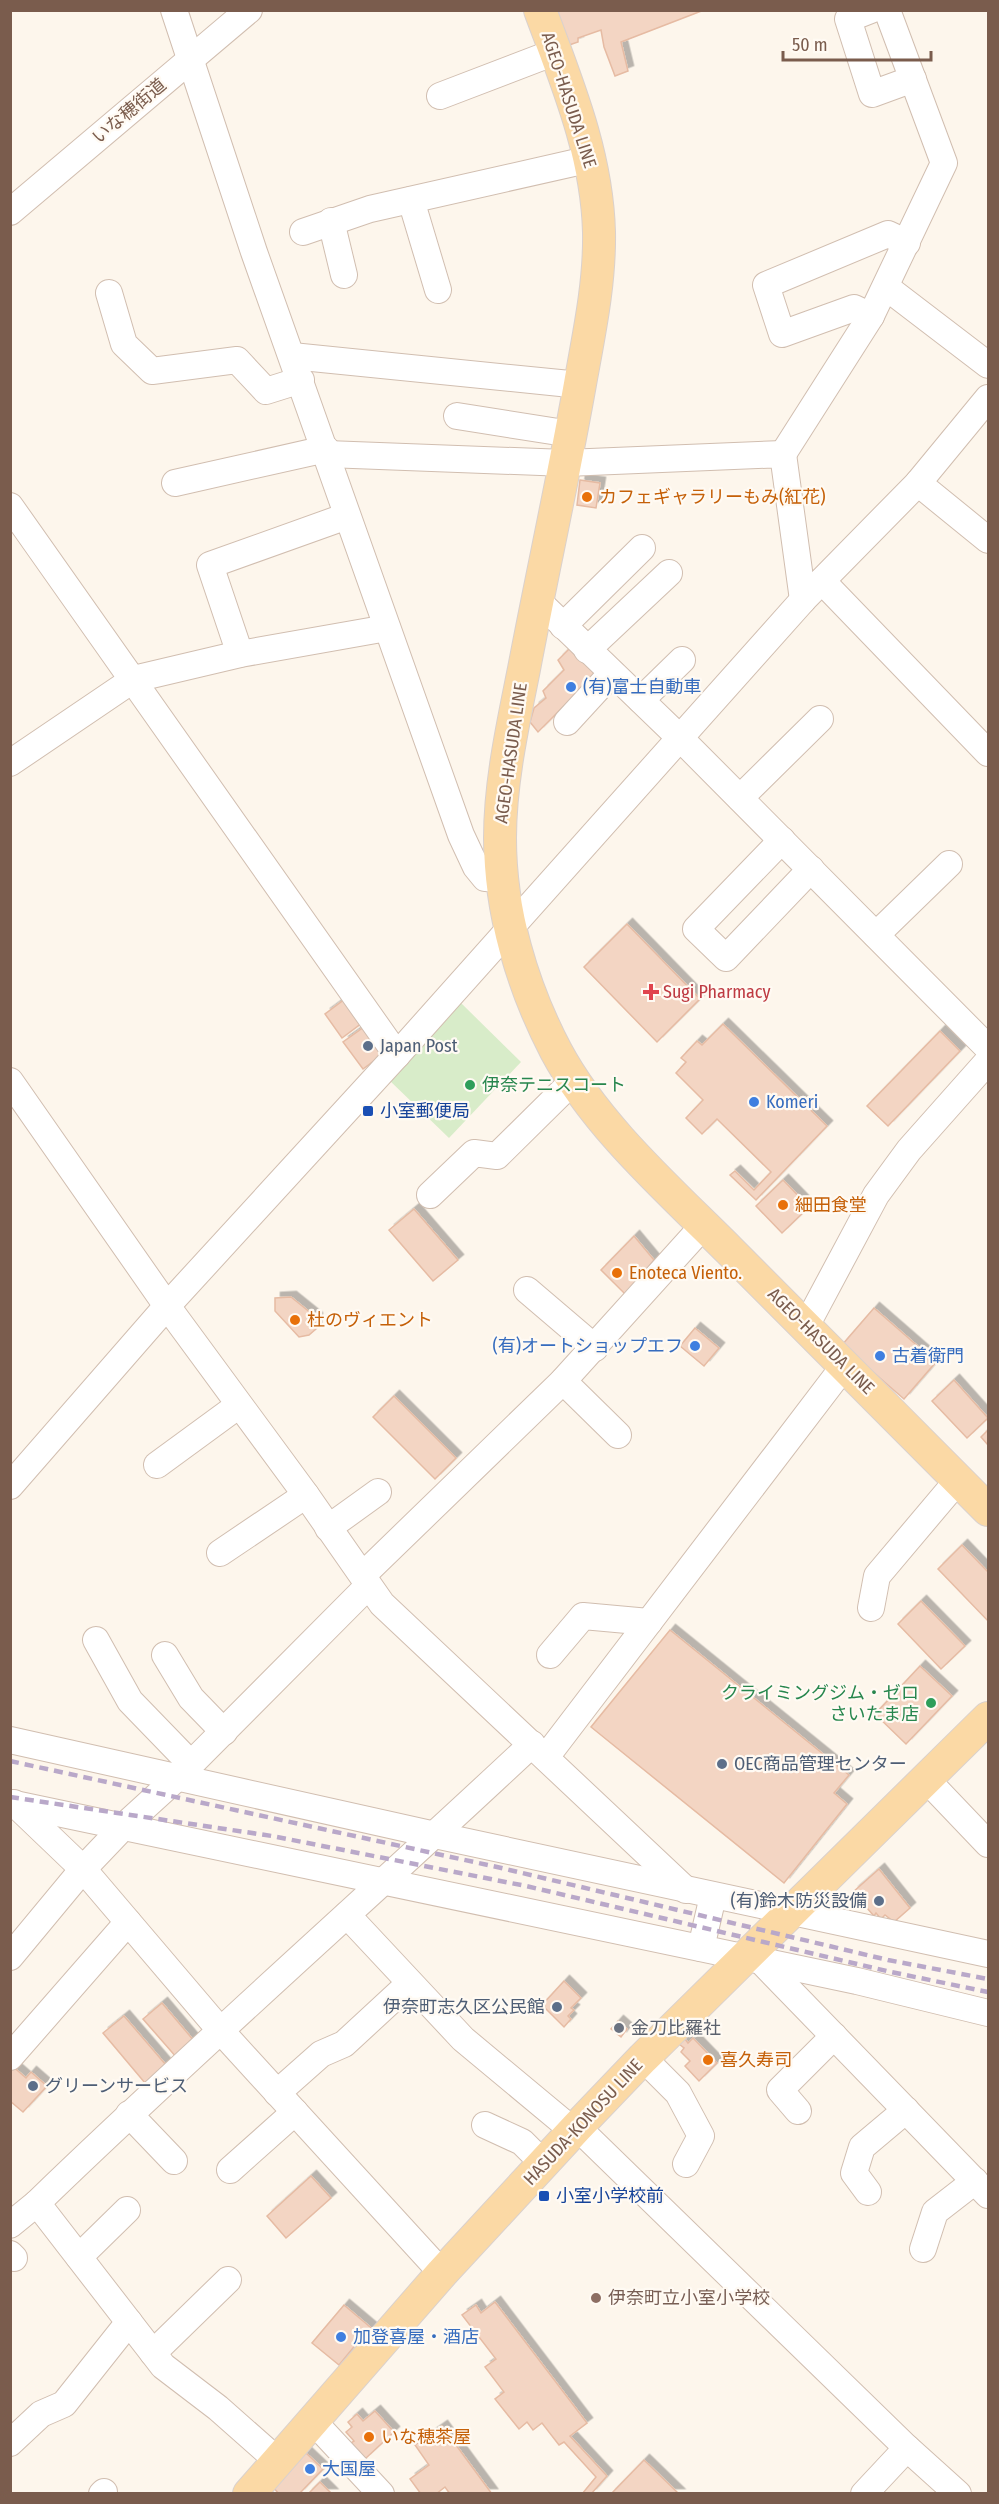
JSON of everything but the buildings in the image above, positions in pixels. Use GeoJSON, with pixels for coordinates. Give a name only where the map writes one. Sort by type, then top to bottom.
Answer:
{"type":"FeatureCollection","features":[{"type":"Feature","properties":{"kind":"main road","name":"AGEO-HASUDA LINE"},"geometry":{"type":"LineString","coordinates":[[540,10],[591,159],[597,194],[598,258],[594,310],[569,449],[537,600],[501,803],[502,879],[510,929],[524,977],[540,1018],[574,1080],[607,1124],[704,1225],[988,1510]]}},
{"type":"Feature","properties":{"kind":"main road","name":"HASUDA-KONOSU LINE"},"geometry":{"type":"LineString","coordinates":[[249,2493],[442,2273],[642,2058],[753,1959],[790,1913],[988,1718]]}},
{"type":"Feature","properties":{"kind":"street"},"geometry":{"type":"LineString","coordinates":[[174,10],[254,252],[461,835],[476,867],[486,878],[502,879]]}},
{"type":"Feature","properties":{"kind":"street"},"geometry":{"type":"LineString","coordinates":[[871,10],[848,20],[872,94],[913,79]]}},
{"type":"Feature","properties":{"kind":"street"},"geometry":{"type":"LineString","coordinates":[[803,600],[783,454],[871,316],[944,163],[887,10]]}},
{"type":"Feature","properties":{"kind":"street","name":"いな穂街道"},"geometry":{"type":"LineString","coordinates":[[10,212],[247,11]]}},
{"type":"Feature","properties":{"kind":"street"},"geometry":{"type":"LineString","coordinates":[[440,96],[555,52]]}},
{"type":"Feature","properties":{"kind":"street"},"geometry":{"type":"LineString","coordinates":[[303,232],[331,221],[411,200],[591,159]]}},
{"type":"Feature","properties":{"kind":"street"},"geometry":{"type":"LineString","coordinates":[[411,200],[438,290]]}},
{"type":"Feature","properties":{"kind":"street"},"geometry":{"type":"LineString","coordinates":[[331,221],[344,275]]}},
{"type":"Feature","properties":{"kind":"street"},"geometry":{"type":"LineString","coordinates":[[871,316],[854,308],[782,334],[766,285],[888,234],[907,243]]}},
{"type":"Feature","properties":{"kind":"street"},"geometry":{"type":"LineString","coordinates":[[886,287],[988,365]]}},
{"type":"Feature","properties":{"kind":"street"},"geometry":{"type":"LineString","coordinates":[[109,292],[124,345],[152,372],[237,360],[266,391],[301,380]]}},
{"type":"Feature","properties":{"kind":"street"},"geometry":{"type":"LineString","coordinates":[[292,356],[580,385]]}},
{"type":"Feature","properties":{"kind":"street"},"geometry":{"type":"LineString","coordinates":[[10,1486],[167,1306],[397,1055],[803,600],[918,483],[988,398]]}},
{"type":"Feature","properties":{"kind":"street"},"geometry":{"type":"LineString","coordinates":[[457,416],[569,449]]}},
{"type":"Feature","properties":{"kind":"street"},"geometry":{"type":"LineString","coordinates":[[175,483],[326,452],[569,449],[783,454]]}},
{"type":"Feature","properties":{"kind":"street"},"geometry":{"type":"LineString","coordinates":[[918,483],[988,540]]}},
{"type":"Feature","properties":{"kind":"street"},"geometry":{"type":"LineString","coordinates":[[10,506],[397,1055]]}},
{"type":"Feature","properties":{"kind":"street"},"geometry":{"type":"LineString","coordinates":[[240,654],[210,565],[347,516]]}},
{"type":"Feature","properties":{"kind":"street"},"geometry":{"type":"LineString","coordinates":[[563,626],[642,548]]}},
{"type":"Feature","properties":{"kind":"street"},"geometry":{"type":"LineString","coordinates":[[587,650],[669,573]]}},
{"type":"Feature","properties":{"kind":"street"},"geometry":{"type":"LineString","coordinates":[[822,580],[988,753]]}},
{"type":"Feature","properties":{"kind":"street"},"geometry":{"type":"LineString","coordinates":[[537,600],[811,868],[988,1048]]}},
{"type":"Feature","properties":{"kind":"street"},"geometry":{"type":"LineString","coordinates":[[10,763],[134,679],[240,654],[387,628]]}},
{"type":"Feature","properties":{"kind":"street"},"geometry":{"type":"LineString","coordinates":[[641,700],[682,660]]}},
{"type":"Feature","properties":{"kind":"street"},"geometry":{"type":"LineString","coordinates":[[567,722],[612,673]]}},
{"type":"Feature","properties":{"kind":"street"},"geometry":{"type":"LineString","coordinates":[[740,798],[820,719]]}},
{"type":"Feature","properties":{"kind":"street"},"geometry":{"type":"LineString","coordinates":[[782,840],[696,929],[726,958],[811,868]]}},
{"type":"Feature","properties":{"kind":"street"},"geometry":{"type":"LineString","coordinates":[[876,935],[949,864]]}},
{"type":"Feature","properties":{"kind":"street"},"geometry":{"type":"LineString","coordinates":[[806,1326],[876,1195],[909,1150],[988,1061]]}},
{"type":"Feature","properties":{"kind":"street"},"geometry":{"type":"LineString","coordinates":[[430,1195],[474,1153],[497,1156],[574,1080]]}},
{"type":"Feature","properties":{"kind":"street"},"geometry":{"type":"LineString","coordinates":[[10,1081],[167,1306],[306,1495],[382,1604],[686,1890]]}},
{"type":"Feature","properties":{"kind":"street"},"geometry":{"type":"LineString","coordinates":[[10,1956],[83,1869],[124,1826],[224,1732],[366,1581],[595,1348],[704,1225]]}},
{"type":"Feature","properties":{"kind":"street"},"geometry":{"type":"LineString","coordinates":[[527,1290],[595,1348]]}},
{"type":"Feature","properties":{"kind":"street"},"geometry":{"type":"LineString","coordinates":[[10,2225],[37,2203],[129,2114],[346,1915],[435,1836],[539,1750],[649,1622],[845,1365]]}},
{"type":"Feature","properties":{"kind":"street"},"geometry":{"type":"LineString","coordinates":[[563,1381],[618,1435]]}},
{"type":"Feature","properties":{"kind":"street"},"geometry":{"type":"LineString","coordinates":[[157,1465],[239,1405]]}},
{"type":"Feature","properties":{"kind":"street"},"geometry":{"type":"LineString","coordinates":[[871,1608],[877,1576],[958,1480]]}},
{"type":"Feature","properties":{"kind":"street"},"geometry":{"type":"LineString","coordinates":[[328,1528],[378,1492]]}},
{"type":"Feature","properties":{"kind":"street"},"geometry":{"type":"LineString","coordinates":[[220,1553],[306,1495]]}},
{"type":"Feature","properties":{"kind":"street"},"geometry":{"type":"LineString","coordinates":[[550,1655],[583,1616],[649,1622]]}},
{"type":"Feature","properties":{"kind":"street"},"geometry":{"type":"LineString","coordinates":[[96,1640],[130,1701],[185,1770]]}},
{"type":"Feature","properties":{"kind":"street"},"geometry":{"type":"LineString","coordinates":[[165,1655],[192,1698],[224,1732]]}},
{"type":"Feature","properties":{"kind":"street"},"geometry":{"type":"LineString","coordinates":[[10,1740],[185,1770],[435,1836],[988,1954]]}},
{"type":"Feature","properties":{"kind":"street"},"geometry":{"type":"LineString","coordinates":[[926,1779],[988,1844]]}},
{"type":"Feature","properties":{"kind":"street"},"geometry":{"type":"LineString","coordinates":[[12,1802],[857,1981],[988,2013]]}},
{"type":"Feature","properties":{"kind":"street"},"geometry":{"type":"LineString","coordinates":[[12,1802],[83,1869],[220,2030],[442,2273]]}},
{"type":"Feature","properties":{"kind":"street"},"geometry":{"type":"LineString","coordinates":[[701,1948],[712,1896]]}},
{"type":"Feature","properties":{"kind":"street"},"geometry":{"type":"LineString","coordinates":[[346,1915],[463,2039],[564,2123],[577,2127],[907,2448],[958,2493]]}},
{"type":"Feature","properties":{"kind":"street"},"geometry":{"type":"LineString","coordinates":[[10,2057],[128,1922]]}},
{"type":"Feature","properties":{"kind":"street"},"geometry":{"type":"LineString","coordinates":[[753,1959],[834,2036],[982,2188],[935,2212],[923,2249]]}},
{"type":"Feature","properties":{"kind":"street"},"geometry":{"type":"LineString","coordinates":[[277,2093],[321,2054],[344,2044],[410,1983]]}},
{"type":"Feature","properties":{"kind":"street"},"geometry":{"type":"LineString","coordinates":[[798,2111],[780,2090],[834,2036]]}},
{"type":"Feature","properties":{"kind":"street"},"geometry":{"type":"LineString","coordinates":[[642,2058],[678,2093],[702,2136],[686,2164]]}},
{"type":"Feature","properties":{"kind":"street"},"geometry":{"type":"LineString","coordinates":[[868,2192],[854,2174],[861,2147],[906,2110]]}},
{"type":"Feature","properties":{"kind":"street"},"geometry":{"type":"LineString","coordinates":[[230,2170],[295,2112]]}},
{"type":"Feature","properties":{"kind":"street"},"geometry":{"type":"LineString","coordinates":[[129,2114],[174,2161]]}},
{"type":"Feature","properties":{"kind":"street"},"geometry":{"type":"LineString","coordinates":[[485,2124],[522,2142],[543,2163]]}},
{"type":"Feature","properties":{"kind":"street"},"geometry":{"type":"LineString","coordinates":[[37,2203],[163,2366],[218,2408],[278,2461]]}},
{"type":"Feature","properties":{"kind":"street"},"geometry":{"type":"LineString","coordinates":[[79,2256],[127,2210]]}},
{"type":"Feature","properties":{"kind":"street"},"geometry":{"type":"LineString","coordinates":[[153,2353],[228,2280]]}},
{"type":"Feature","properties":{"kind":"street"},"geometry":{"type":"LineString","coordinates":[[10,2443],[41,2414],[64,2404],[129,2322]]}},
{"type":"Feature","properties":{"kind":"street"},"geometry":{"type":"LineString","coordinates":[[313,2421],[381,2493]]}},
{"type":"Feature","properties":{"kind":"street"},"geometry":{"type":"LineString","coordinates":[[864,2493],[907,2448]]}},
{"type":"Feature","properties":{"kind":"green space"},"geometry":{"type":"Polygon","coordinates":[[[461,1003],[521,1062],[449,1138],[388,1079],[461,1003]]]}},
{"type":"Feature","properties":{"kind":"railway"},"geometry":{"type":"LineString","coordinates":[[10,1761],[497,1867],[888,1960],[988,1979]]}},
{"type":"Feature","properties":{"kind":"railway"},"geometry":{"type":"LineString","coordinates":[[10,1797],[272,1836],[526,1886],[891,1972],[988,1992]]}},
{"type":"Feature","properties":{"kind":"place","name":"カフェギャラリーもみ(紅花)"},"geometry":{"type":"Point","coordinates":[587,497]}},
{"type":"Feature","properties":{"kind":"place","name":"(有)富士自動車"},"geometry":{"type":"Point","coordinates":[571,687]}},
{"type":"Feature","properties":{"kind":"place","name":"Sugi Pharmacy"},"geometry":{"type":"Point","coordinates":[651,992]}},
{"type":"Feature","properties":{"kind":"place","name":"Japan Post"},"geometry":{"type":"Point","coordinates":[368,1046]}},
{"type":"Feature","properties":{"kind":"place","name":"伊奈テニスコート"},"geometry":{"type":"Point","coordinates":[470,1085]}},
{"type":"Feature","properties":{"kind":"place","name":"Komeri"},"geometry":{"type":"Point","coordinates":[754,1102]}},
{"type":"Feature","properties":{"kind":"place","name":"小室郵便局"},"geometry":{"type":"Point","coordinates":[368,1111]}},
{"type":"Feature","properties":{"kind":"place","name":"細田食堂"},"geometry":{"type":"Point","coordinates":[783,1205]}},
{"type":"Feature","properties":{"kind":"place","name":"Enoteca Viento."},"geometry":{"type":"Point","coordinates":[617,1273]}},
{"type":"Feature","properties":{"kind":"place","name":"杜のヴィエント"},"geometry":{"type":"Point","coordinates":[295,1320]}},
{"type":"Feature","properties":{"kind":"place","name":"(有)オートショップエフ"},"geometry":{"type":"Point","coordinates":[695,1346]}},
{"type":"Feature","properties":{"kind":"place","name":"古着衛門"},"geometry":{"type":"Point","coordinates":[880,1356]}},
{"type":"Feature","properties":{"kind":"place","name":"クライミングジム・ゼロ さいたま店"},"geometry":{"type":"Point","coordinates":[931,1703]}},
{"type":"Feature","properties":{"kind":"place","name":"OEC商品管理センター"},"geometry":{"type":"Point","coordinates":[722,1764]}},
{"type":"Feature","properties":{"kind":"place","name":"(有)鈴木防災設備"},"geometry":{"type":"Point","coordinates":[879,1901]}},
{"type":"Feature","properties":{"kind":"place","name":"伊奈町志久区公民館"},"geometry":{"type":"Point","coordinates":[557,2007]}},
{"type":"Feature","properties":{"kind":"place","name":"金刀比羅社"},"geometry":{"type":"Point","coordinates":[619,2028]}},
{"type":"Feature","properties":{"kind":"place","name":"喜久寿司"},"geometry":{"type":"Point","coordinates":[708,2060]}},
{"type":"Feature","properties":{"kind":"place","name":"グリーンサービス"},"geometry":{"type":"Point","coordinates":[33,2086]}},
{"type":"Feature","properties":{"kind":"place","name":"小室小学校前"},"geometry":{"type":"Point","coordinates":[544,2196]}},
{"type":"Feature","properties":{"kind":"place","name":"伊奈町立小室小学校"},"geometry":{"type":"Point","coordinates":[596,2298]}},
{"type":"Feature","properties":{"kind":"place","name":"加登喜屋・酒店"},"geometry":{"type":"Point","coordinates":[341,2337]}},
{"type":"Feature","properties":{"kind":"place","name":"いな穂茶屋"},"geometry":{"type":"Point","coordinates":[369,2437]}},
{"type":"Feature","properties":{"kind":"place","name":"大国屋"},"geometry":{"type":"Point","coordinates":[310,2469]}}]}
